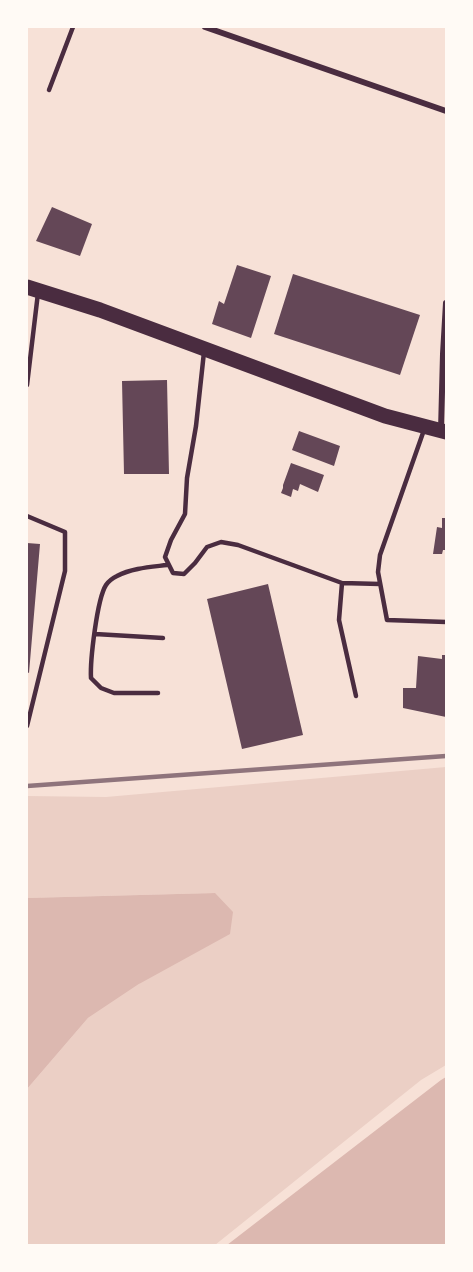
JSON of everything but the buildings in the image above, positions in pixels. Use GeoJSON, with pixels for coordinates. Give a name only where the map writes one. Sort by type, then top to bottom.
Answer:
{"type":"FeatureCollection","features":[{"type":"Feature","properties":{"kind":"main road"},"geometry":{"type":"LineString","coordinates":[[32,289],[100,310],[385,416],[444,431]]}},
{"type":"Feature","properties":{"kind":"street"},"geometry":{"type":"LineString","coordinates":[[205,27],[446,111]]}},
{"type":"Feature","properties":{"kind":"street"},"geometry":{"type":"LineString","coordinates":[[444,431],[443,354],[446,303]]}},
{"type":"Feature","properties":{"kind":"lane"},"geometry":{"type":"LineString","coordinates":[[48,90],[73,27]]}},
{"type":"Feature","properties":{"kind":"lane"},"geometry":{"type":"LineString","coordinates":[[27,385],[32,289]]}},
{"type":"Feature","properties":{"kind":"lane"},"geometry":{"type":"LineString","coordinates":[[204,349],[196,426],[187,478],[185,514],[171,540],[165,557],[167,565],[173,573],[184,574],[195,564],[207,547],[221,542],[238,545],[342,583],[380,584]]}},
{"type":"Feature","properties":{"kind":"lane"},"geometry":{"type":"LineString","coordinates":[[425,426],[380,555],[378,572],[387,620],[446,622]]}},
{"type":"Feature","properties":{"kind":"lane"},"geometry":{"type":"LineString","coordinates":[[27,516],[65,532],[65,571],[27,726]]}},
{"type":"Feature","properties":{"kind":"lane"},"geometry":{"type":"LineString","coordinates":[[158,693],[114,693],[101,688],[92,678],[91,666],[100,600],[106,585],[115,577],[133,570],[167,565]]}},
{"type":"Feature","properties":{"kind":"lane"},"geometry":{"type":"LineString","coordinates":[[342,583],[339,620],[357,696]]}},
{"type":"Feature","properties":{"kind":"lane"},"geometry":{"type":"LineString","coordinates":[[95,634],[163,638]]}},
{"type":"Feature","properties":{"kind":"shaded area"},"geometry":{"type":"Polygon","coordinates":[[[446,767],[446,1065],[421,1080],[215,1245],[27,1245],[27,1089],[88,1018],[139,984],[215,893],[27,898],[27,796],[106,797],[446,767]]]}},
{"type":"Feature","properties":{"kind":"shaded area"},"geometry":{"type":"Polygon","coordinates":[[[215,893],[233,912],[230,934],[139,984],[88,1018],[27,1089],[27,898],[215,893]]]}},
{"type":"Feature","properties":{"kind":"shaded area"},"geometry":{"type":"Polygon","coordinates":[[[446,1077],[446,1245],[227,1245],[441,1080],[446,1077]]]}},
{"type":"Feature","properties":{"kind":"railway"},"geometry":{"type":"LineString","coordinates":[[27,786],[446,756]]}}]}
